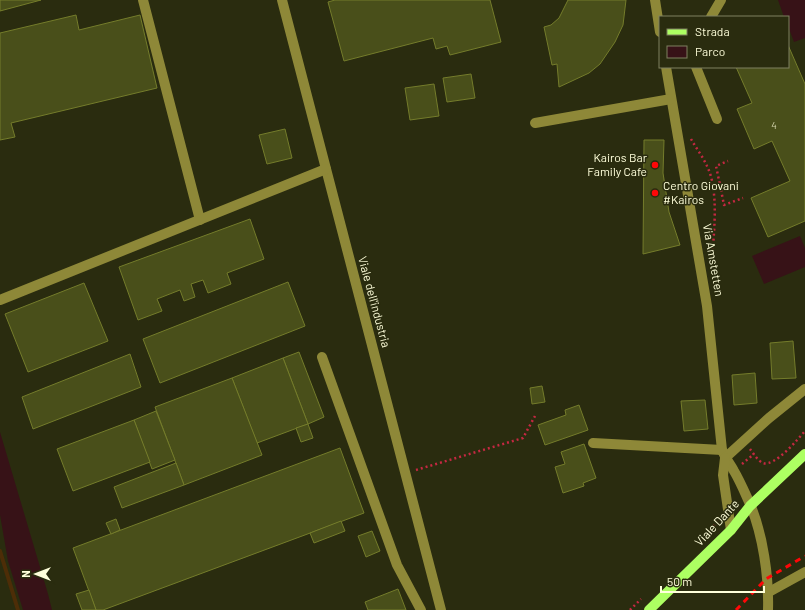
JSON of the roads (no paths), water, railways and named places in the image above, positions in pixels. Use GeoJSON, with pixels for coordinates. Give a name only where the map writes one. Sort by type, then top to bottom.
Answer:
{"type":"FeatureCollection","features":[{"type":"Feature","properties":{"kind":"main road","name":"Viale Dante"},"geometry":{"type":"LineString","coordinates":[[649,610],[731,530],[750,506],[805,454]]}},
{"type":"Feature","properties":{"kind":"street"},"geometry":{"type":"LineString","coordinates":[[143,0],[200,220]]}},
{"type":"Feature","properties":{"kind":"street","name":"Viale dell'industria"},"geometry":{"type":"LineString","coordinates":[[282,0],[442,610]]}},
{"type":"Feature","properties":{"kind":"street"},"geometry":{"type":"LineString","coordinates":[[654,0],[659,27]]}},
{"type":"Feature","properties":{"kind":"street"},"geometry":{"type":"LineString","coordinates":[[712,16],[721,0]]}},
{"type":"Feature","properties":{"kind":"street","name":"Via Amstetten"},"geometry":{"type":"LineString","coordinates":[[666,68],[707,306],[723,454],[723,475],[731,530]]}},
{"type":"Feature","properties":{"kind":"street"},"geometry":{"type":"LineString","coordinates":[[696,68],[717,118]]}},
{"type":"Feature","properties":{"kind":"street"},"geometry":{"type":"LineString","coordinates":[[535,122],[671,99]]}},
{"type":"Feature","properties":{"kind":"street"},"geometry":{"type":"LineString","coordinates":[[0,300],[326,169]]}},
{"type":"Feature","properties":{"kind":"street"},"geometry":{"type":"LineString","coordinates":[[322,357],[396,565],[421,610]]}},
{"type":"Feature","properties":{"kind":"street"},"geometry":{"type":"LineString","coordinates":[[593,443],[723,454],[805,389]]}},
{"type":"Feature","properties":{"kind":"street","name":"Via Amstetten"},"geometry":{"type":"LineString","coordinates":[[723,454],[734,471],[750,506],[761,542],[769,592],[768,610]]}},
{"type":"Feature","properties":{"kind":"street"},"geometry":{"type":"LineString","coordinates":[[769,592],[805,572]]}},
{"type":"Feature","properties":{"kind":"waterway"},"geometry":{"type":"LineString","coordinates":[[0,551],[18,610]]}},
{"type":"Feature","properties":{"kind":"railway"},"geometry":{"type":"LineString","coordinates":[[736,610],[766,579],[805,556]]}},
{"type":"Feature","properties":{"kind":"place","name":"Kairos Bar Family Cafe"},"geometry":{"type":"Point","coordinates":[655,165]}},
{"type":"Feature","properties":{"kind":"place","name":"Centro Giovani #Kairos"},"geometry":{"type":"Point","coordinates":[655,193]}}]}
